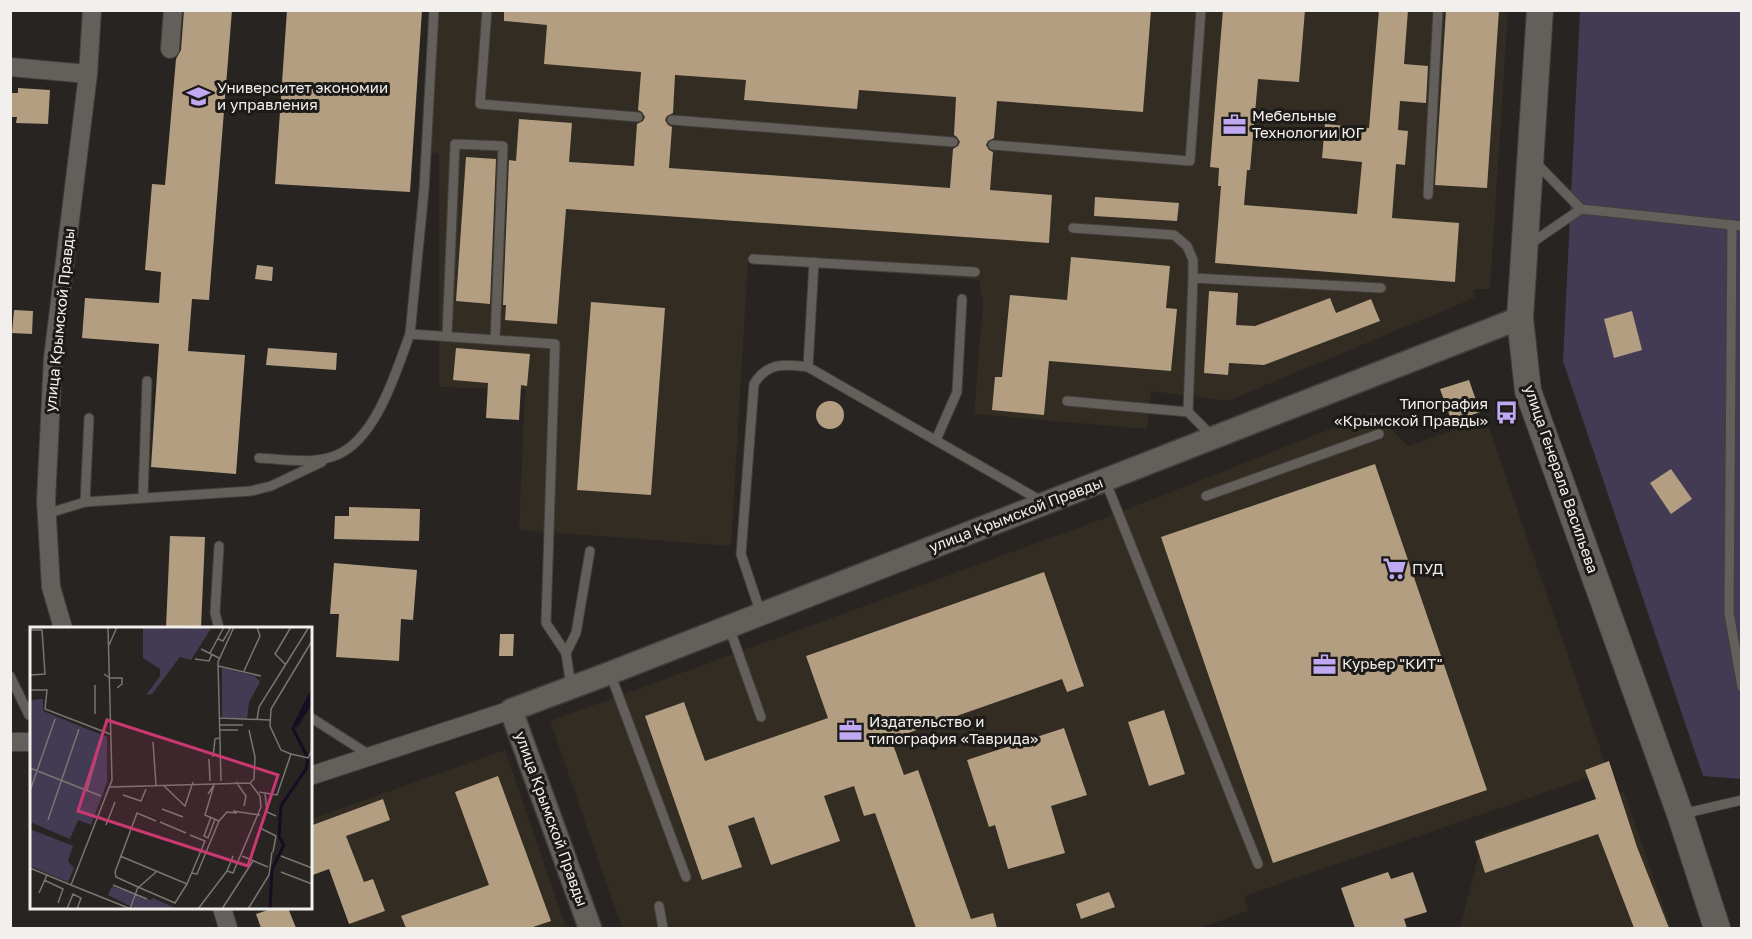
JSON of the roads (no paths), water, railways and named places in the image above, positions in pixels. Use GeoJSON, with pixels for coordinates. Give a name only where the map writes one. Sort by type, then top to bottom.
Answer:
{"type":"FeatureCollection","features":[{"type":"Feature","properties":{"kind":"main road","name":"улица Генерала Васильева"},"geometry":{"type":"LineString","coordinates":[[1540,10],[1520,318],[1528,391],[1680,814],[1717,928]]}},
{"type":"Feature","properties":{"kind":"street","name":"улица Крымской Правды"},"geometry":{"type":"LineString","coordinates":[[63,627],[51,587],[46,514],[53,358],[88,74],[92,10]]}},
{"type":"Feature","properties":{"kind":"street"},"geometry":{"type":"LineString","coordinates":[[170,49],[173,10]]}},
{"type":"Feature","properties":{"kind":"street"},"geometry":{"type":"LineString","coordinates":[[10,67],[88,74]]}},
{"type":"Feature","properties":{"kind":"street","name":"улица Крымской Правды"},"geometry":{"type":"LineString","coordinates":[[312,775],[571,688],[1520,318]]}},
{"type":"Feature","properties":{"kind":"street","name":"улица Крымской Правды"},"geometry":{"type":"LineString","coordinates":[[511,710],[590,928]]}},
{"type":"Feature","properties":{"kind":"street"},"geometry":{"type":"LineString","coordinates":[[10,742],[30,742]]}},
{"type":"Feature","properties":{"kind":"street"},"geometry":{"type":"LineString","coordinates":[[222,909],[228,928]]}},
{"type":"Feature","properties":{"kind":"lane"},"geometry":{"type":"LineString","coordinates":[[46,514],[85,502],[251,491],[271,486],[338,454],[359,439],[385,400],[410,334],[424,190],[434,10]]}},
{"type":"Feature","properties":{"kind":"lane"},"geometry":{"type":"LineString","coordinates":[[487,10],[480,104],[638,117]]}},
{"type":"Feature","properties":{"kind":"lane"},"geometry":{"type":"LineString","coordinates":[[993,145],[1190,161],[1201,10]]}},
{"type":"Feature","properties":{"kind":"lane"},"geometry":{"type":"LineString","coordinates":[[1428,195],[1438,10]]}},
{"type":"Feature","properties":{"kind":"lane"},"geometry":{"type":"LineString","coordinates":[[672,120],[953,142]]}},
{"type":"Feature","properties":{"kind":"lane"},"geometry":{"type":"LineString","coordinates":[[447,336],[455,144],[503,146],[495,340]]}},
{"type":"Feature","properties":{"kind":"lane"},"geometry":{"type":"LineString","coordinates":[[1530,158],[1581,209],[1737,225],[1729,613],[1742,687]]}},
{"type":"Feature","properties":{"kind":"lane"},"geometry":{"type":"LineString","coordinates":[[1528,245],[1581,209]]}},
{"type":"Feature","properties":{"kind":"lane"},"geometry":{"type":"LineString","coordinates":[[1073,228],[1174,235],[1187,246],[1193,260],[1188,412]]}},
{"type":"Feature","properties":{"kind":"lane"},"geometry":{"type":"LineString","coordinates":[[753,259],[975,272]]}},
{"type":"Feature","properties":{"kind":"lane"},"geometry":{"type":"LineString","coordinates":[[808,367],[814,262]]}},
{"type":"Feature","properties":{"kind":"lane"},"geometry":{"type":"LineString","coordinates":[[1193,278],[1381,288]]}},
{"type":"Feature","properties":{"kind":"lane"},"geometry":{"type":"LineString","coordinates":[[936,440],[957,392],[962,299]]}},
{"type":"Feature","properties":{"kind":"lane"},"geometry":{"type":"LineString","coordinates":[[410,334],[555,344],[546,623],[566,653],[571,688]]}},
{"type":"Feature","properties":{"kind":"lane"},"geometry":{"type":"LineString","coordinates":[[761,615],[741,554],[754,384],[760,372],[770,368],[791,364],[808,367],[1045,503]]}},
{"type":"Feature","properties":{"kind":"lane"},"geometry":{"type":"LineString","coordinates":[[143,497],[147,381]]}},
{"type":"Feature","properties":{"kind":"lane"},"geometry":{"type":"LineString","coordinates":[[1067,400],[1188,412],[1214,438]]}},
{"type":"Feature","properties":{"kind":"lane"},"geometry":{"type":"LineString","coordinates":[[85,502],[89,418]]}},
{"type":"Feature","properties":{"kind":"lane"},"geometry":{"type":"LineString","coordinates":[[1206,496],[1379,434]]}},
{"type":"Feature","properties":{"kind":"lane"},"geometry":{"type":"LineString","coordinates":[[258,458],[310,460],[338,454]]}},
{"type":"Feature","properties":{"kind":"lane"},"geometry":{"type":"LineString","coordinates":[[1105,480],[1258,864]]}},
{"type":"Feature","properties":{"kind":"lane"},"geometry":{"type":"LineString","coordinates":[[219,546],[215,613],[219,627]]}},
{"type":"Feature","properties":{"kind":"lane"},"geometry":{"type":"LineString","coordinates":[[566,653],[576,633],[590,551]]}},
{"type":"Feature","properties":{"kind":"lane"},"geometry":{"type":"LineString","coordinates":[[729,627],[761,717]]}},
{"type":"Feature","properties":{"kind":"lane"},"geometry":{"type":"LineString","coordinates":[[610,673],[686,877]]}},
{"type":"Feature","properties":{"kind":"lane"},"geometry":{"type":"LineString","coordinates":[[10,676],[30,712]]}},
{"type":"Feature","properties":{"kind":"lane"},"geometry":{"type":"LineString","coordinates":[[312,718],[371,756]]}},
{"type":"Feature","properties":{"kind":"lane"},"geometry":{"type":"LineString","coordinates":[[1680,814],[1742,800]]}},
{"type":"Feature","properties":{"kind":"lane"},"geometry":{"type":"LineString","coordinates":[[659,906],[663,928]]}},
{"type":"Feature","properties":{"kind":"place","name":"Университет экономии и управления"},"geometry":{"type":"Point","coordinates":[199,97]}},
{"type":"Feature","properties":{"kind":"place","name":"Мебельные Технологии ЮГ"},"geometry":{"type":"Point","coordinates":[1234,125]}},
{"type":"Feature","properties":{"kind":"place","name":"Типография «Крымской Правды»"},"geometry":{"type":"Point","coordinates":[1506,413]}},
{"type":"Feature","properties":{"kind":"place","name":"ПУД"},"geometry":{"type":"Point","coordinates":[1394,569]}},
{"type":"Feature","properties":{"kind":"place","name":"Курьер \"КИТ\""},"geometry":{"type":"Point","coordinates":[1324,664]}},
{"type":"Feature","properties":{"kind":"place","name":"Издательство и типография «Таврида»"},"geometry":{"type":"Point","coordinates":[851,731]}}]}
